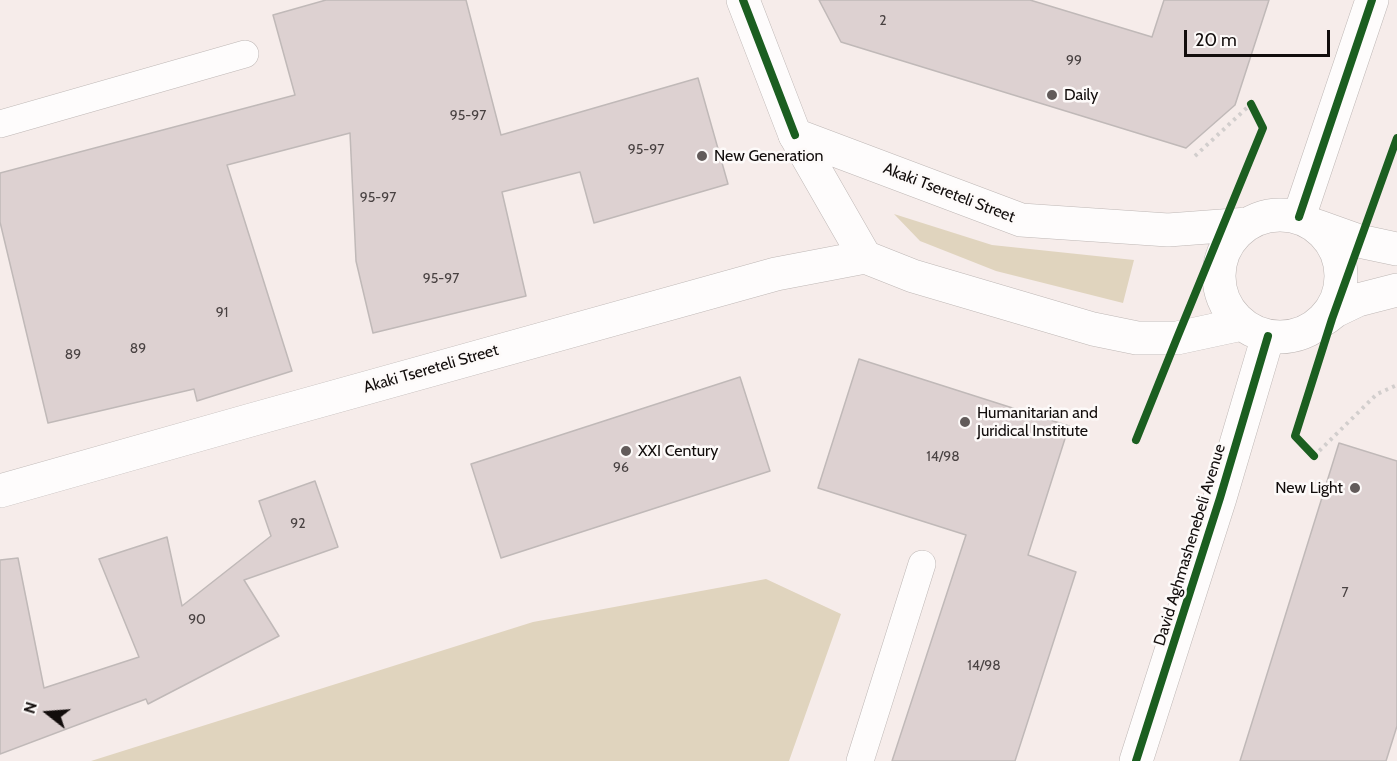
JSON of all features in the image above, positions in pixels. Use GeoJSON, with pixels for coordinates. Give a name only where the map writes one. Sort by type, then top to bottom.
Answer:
{"type":"FeatureCollection","features":[{"type":"Feature","properties":{"kind":"main road"},"geometry":{"type":"LineString","coordinates":[[743,0],[795,135],[865,257],[913,276],[1093,328],[1137,338],[1177,338],[1255,330],[1289,337],[1309,330],[1335,311],[1358,300],[1397,290]]}},
{"type":"Feature","properties":{"kind":"main road"},"geometry":{"type":"LineString","coordinates":[[1308,221],[1372,0]]}},
{"type":"Feature","properties":{"kind":"main road","name":"Akaki Tsereteli Street"},"geometry":{"type":"LineString","coordinates":[[795,135],[1021,220],[1168,230],[1248,224]]}},
{"type":"Feature","properties":{"kind":"main road"},"geometry":{"type":"LineString","coordinates":[[1255,330],[1230,311],[1219,281],[1220,264],[1226,248],[1235,235],[1248,224],[1260,218],[1285,214],[1359,241],[1397,249]]}},
{"type":"Feature","properties":{"kind":"main road"},"geometry":{"type":"LineString","coordinates":[[1308,221],[1331,241],[1340,260],[1342,281],[1337,301],[1326,318]]}},
{"type":"Feature","properties":{"kind":"main road","name":"Akaki Tsereteli Street"},"geometry":{"type":"LineString","coordinates":[[0,491],[776,274],[865,257]]}},
{"type":"Feature","properties":{"kind":"main road","name":"David Aghmashenebeli Avenue"},"geometry":{"type":"LineString","coordinates":[[1136,761],[1220,498],[1255,330]]}},
{"type":"Feature","properties":{"kind":"lane"},"geometry":{"type":"LineString","coordinates":[[0,124],[245,54]]}},
{"type":"Feature","properties":{"kind":"lane"},"geometry":{"type":"LineString","coordinates":[[860,761],[922,564]]}},
{"type":"Feature","properties":{"kind":"path"},"geometry":{"type":"LineString","coordinates":[[1195,156],[1251,104],[1255,112]]}},
{"type":"Feature","properties":{"kind":"path"},"geometry":{"type":"LineString","coordinates":[[1311,452],[1377,394],[1397,384]]}},
{"type":"Feature","properties":{"kind":"shaded area"},"geometry":{"type":"Polygon","coordinates":[[[894,214],[992,245],[1134,260],[1123,303],[996,271],[920,241],[894,214]]]}},
{"type":"Feature","properties":{"kind":"shaded area"},"geometry":{"type":"Polygon","coordinates":[[[766,579],[841,614],[789,761],[91,761],[533,622],[766,579]]]}},
{"type":"Feature","properties":{"kind":"building"},"geometry":{"type":"Polygon","coordinates":[[[326,0],[466,0],[501,135],[698,78],[728,184],[594,223],[580,172],[502,192],[526,296],[373,333],[356,261],[350,133],[227,165],[292,371],[197,401],[194,389],[48,423],[0,222],[0,173],[295,95],[273,15],[326,0]]]}},
{"type":"Feature","properties":{"kind":"building"},"geometry":{"type":"Polygon","coordinates":[[[819,0],[1030,0],[1152,37],[1164,0],[1269,0],[1235,105],[1186,148],[841,42],[819,0]]]}},
{"type":"Feature","properties":{"kind":"building"},"geometry":{"type":"Polygon","coordinates":[[[859,359],[1069,426],[1028,555],[1076,572],[1015,761],[892,761],[966,535],[818,488],[859,359]]]}},
{"type":"Feature","properties":{"kind":"building"},"geometry":{"type":"Polygon","coordinates":[[[740,377],[770,471],[501,558],[471,464],[740,377]]]}},
{"type":"Feature","properties":{"kind":"building"},"geometry":{"type":"Polygon","coordinates":[[[1339,443],[1397,461],[1397,726],[1386,761],[1240,761],[1339,443]]]}},
{"type":"Feature","properties":{"kind":"building"},"geometry":{"type":"Polygon","coordinates":[[[315,481],[338,547],[244,580],[279,636],[148,704],[146,699],[0,754],[0,560],[18,558],[44,688],[139,657],[99,559],[167,537],[182,606],[271,536],[259,501],[315,481]]]}},
{"type":"Feature","properties":{"kind":"cycle path"},"geometry":{"type":"LineString","coordinates":[[743,0],[795,135]]}},
{"type":"Feature","properties":{"kind":"cycle path"},"geometry":{"type":"LineString","coordinates":[[1299,217],[1372,0]]}},
{"type":"Feature","properties":{"kind":"cycle path"},"geometry":{"type":"LineString","coordinates":[[1136,440],[1263,128],[1251,104]]}},
{"type":"Feature","properties":{"kind":"cycle path"},"geometry":{"type":"LineString","coordinates":[[1314,456],[1295,436],[1332,319],[1397,138]]}},
{"type":"Feature","properties":{"kind":"cycle path"},"geometry":{"type":"LineString","coordinates":[[1136,761],[1220,498],[1268,336]]}},
{"type":"Feature","properties":{"kind":"place","name":"Daily"},"geometry":{"type":"Point","coordinates":[1052,95]}},
{"type":"Feature","properties":{"kind":"place","name":"New Generation"},"geometry":{"type":"Point","coordinates":[702,156]}},
{"type":"Feature","properties":{"kind":"place","name":"Humanitarian and Juridical Institute"},"geometry":{"type":"Point","coordinates":[965,422]}},
{"type":"Feature","properties":{"kind":"place","name":"XXI Century"},"geometry":{"type":"Point","coordinates":[626,451]}},
{"type":"Feature","properties":{"kind":"place","name":"New Light"},"geometry":{"type":"Point","coordinates":[1355,488]}}]}
